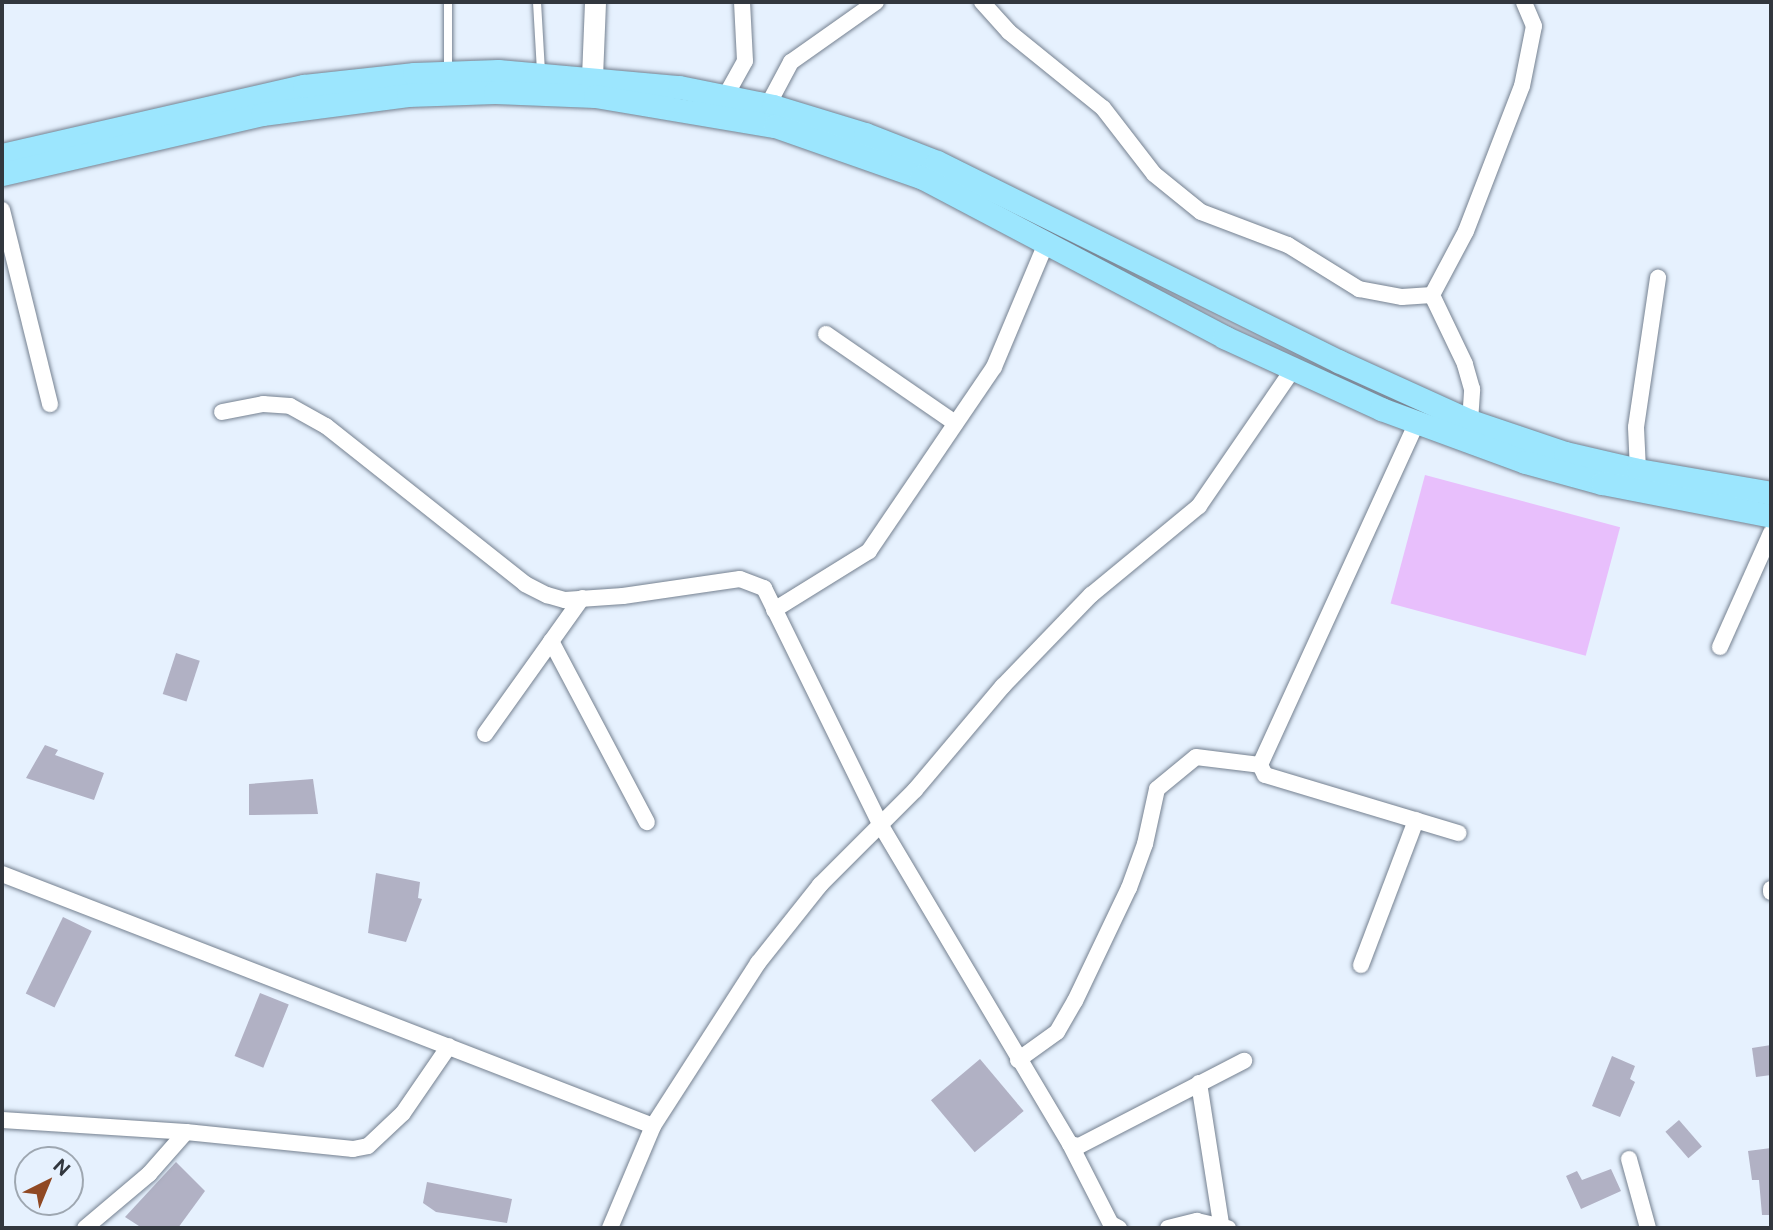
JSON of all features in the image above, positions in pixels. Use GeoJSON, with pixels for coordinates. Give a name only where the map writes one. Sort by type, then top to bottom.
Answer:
{"type":"FeatureCollection","features":[{"type":"Feature","properties":{"kind":"main road"},"geometry":{"type":"LineString","coordinates":[[2,155],[304,86],[448,73],[592,77],[768,105],[865,134],[937,162],[1338,362],[1470,421],[1565,453],[1638,470],[1771,493]]}},
{"type":"Feature","properties":{"kind":"main road"},"geometry":{"type":"LineString","coordinates":[[2,174],[316,104],[495,92],[595,96],[751,122],[814,137],[921,177],[1047,241],[1224,337],[1417,422],[1525,462],[1602,483],[1771,516]]}},
{"type":"Feature","properties":{"kind":"street"},"geometry":{"type":"LineString","coordinates":[[592,77],[594,2]]}},
{"type":"Feature","properties":{"kind":"street"},"geometry":{"type":"LineString","coordinates":[[726,97],[745,61],[742,2]]}},
{"type":"Feature","properties":{"kind":"street"},"geometry":{"type":"LineString","coordinates":[[768,105],[791,62],[876,2]]}},
{"type":"Feature","properties":{"kind":"street"},"geometry":{"type":"LineString","coordinates":[[982,2],[1009,32],[1103,108],[1154,174],[1201,212],[1288,245],[1360,289],[1402,297],[1432,295]]}},
{"type":"Feature","properties":{"kind":"street"},"geometry":{"type":"LineString","coordinates":[[1432,295],[1466,231],[1522,86],[1534,26],[1524,2]]}},
{"type":"Feature","properties":{"kind":"street"},"geometry":{"type":"LineString","coordinates":[[2,210],[50,404]]}},
{"type":"Feature","properties":{"kind":"street"},"geometry":{"type":"LineString","coordinates":[[774,610],[869,551],[994,368],[1047,241]]}},
{"type":"Feature","properties":{"kind":"street"},"geometry":{"type":"LineString","coordinates":[[1638,470],[1636,427],[1658,278]]}},
{"type":"Feature","properties":{"kind":"street"},"geometry":{"type":"LineString","coordinates":[[1432,295],[1465,364],[1472,389],[1470,421]]}},
{"type":"Feature","properties":{"kind":"street"},"geometry":{"type":"LineString","coordinates":[[826,334],[955,423]]}},
{"type":"Feature","properties":{"kind":"street"},"geometry":{"type":"LineString","coordinates":[[610,1228],[653,1126],[758,963],[820,885],[880,824],[1091,595],[1199,506],[1293,369]]}},
{"type":"Feature","properties":{"kind":"street"},"geometry":{"type":"LineString","coordinates":[[222,412],[263,404],[290,406],[326,425],[525,583],[547,595],[582,598],[740,579],[764,588],[880,824],[1070,1144],[1111,1224],[1119,1228]]}},
{"type":"Feature","properties":{"kind":"street"},"geometry":{"type":"LineString","coordinates":[[1260,765],[1417,422]]}},
{"type":"Feature","properties":{"kind":"street"},"geometry":{"type":"LineString","coordinates":[[1720,648],[1771,533]]}},
{"type":"Feature","properties":{"kind":"street"},"geometry":{"type":"LineString","coordinates":[[485,734],[582,598]]}},
{"type":"Feature","properties":{"kind":"street"},"geometry":{"type":"LineString","coordinates":[[551,641],[647,822]]}},
{"type":"Feature","properties":{"kind":"street"},"geometry":{"type":"LineString","coordinates":[[1018,1060],[1057,1032],[1075,1001],[1129,888],[1146,844],[1157,789],[1196,757],[1260,765]]}},
{"type":"Feature","properties":{"kind":"street"},"geometry":{"type":"LineString","coordinates":[[1260,765],[1265,775],[1458,833]]}},
{"type":"Feature","properties":{"kind":"street"},"geometry":{"type":"LineString","coordinates":[[1361,965],[1416,820]]}},
{"type":"Feature","properties":{"kind":"street"},"geometry":{"type":"LineString","coordinates":[[2,874],[653,1126]]}},
{"type":"Feature","properties":{"kind":"street"},"geometry":{"type":"LineString","coordinates":[[2,1120],[186,1132],[353,1149],[368,1146],[403,1113],[449,1046]]}},
{"type":"Feature","properties":{"kind":"street"},"geometry":{"type":"LineString","coordinates":[[1070,1144],[1079,1146],[1244,1061]]}},
{"type":"Feature","properties":{"kind":"street"},"geometry":{"type":"LineString","coordinates":[[1168,1228],[1196,1221],[1224,1226],[1199,1083]]}},
{"type":"Feature","properties":{"kind":"street"},"geometry":{"type":"LineString","coordinates":[[85,1228],[149,1174],[186,1132]]}},
{"type":"Feature","properties":{"kind":"street"},"geometry":{"type":"LineString","coordinates":[[1629,1159],[1648,1228]]}},
{"type":"Feature","properties":{"kind":"lane"},"geometry":{"type":"LineString","coordinates":[[447,2],[448,73]]}},
{"type":"Feature","properties":{"kind":"lane"},"geometry":{"type":"LineString","coordinates":[[537,2],[541,74]]}},
{"type":"Feature","properties":{"kind":"shaded area"},"geometry":{"type":"Polygon","coordinates":[[[1425,475],[1620,527],[1586,656],[1391,603],[1425,475]]]}},
{"type":"Feature","properties":{"kind":"building"},"geometry":{"type":"Polygon","coordinates":[[[176,653],[200,661],[186,702],[163,694],[176,653]]]}},
{"type":"Feature","properties":{"kind":"building"},"geometry":{"type":"Polygon","coordinates":[[[45,745],[58,750],[55,755],[104,773],[94,800],[26,778],[45,745]]]}},
{"type":"Feature","properties":{"kind":"building"},"geometry":{"type":"Polygon","coordinates":[[[313,779],[318,814],[249,815],[249,784],[313,779]]]}},
{"type":"Feature","properties":{"kind":"building"},"geometry":{"type":"Polygon","coordinates":[[[376,873],[420,882],[418,898],[422,899],[406,942],[368,933],[376,873]]]}},
{"type":"Feature","properties":{"kind":"building"},"geometry":{"type":"Polygon","coordinates":[[[63,917],[92,931],[54,1007],[26,993],[63,917]]]}},
{"type":"Feature","properties":{"kind":"building"},"geometry":{"type":"Polygon","coordinates":[[[260,993],[289,1005],[263,1068],[235,1056],[260,993]]]}},
{"type":"Feature","properties":{"kind":"building"},"geometry":{"type":"Polygon","coordinates":[[[1771,1045],[1771,1075],[1756,1077],[1752,1048],[1771,1045]]]}},
{"type":"Feature","properties":{"kind":"building"},"geometry":{"type":"Polygon","coordinates":[[[1612,1056],[1635,1066],[1630,1079],[1635,1082],[1620,1117],[1592,1106],[1612,1056]]]}},
{"type":"Feature","properties":{"kind":"building"},"geometry":{"type":"Polygon","coordinates":[[[980,1059],[1024,1111],[975,1152],[931,1100],[980,1059]]]}},
{"type":"Feature","properties":{"kind":"building"},"geometry":{"type":"Polygon","coordinates":[[[1679,1120],[1702,1146],[1688,1158],[1665,1132],[1679,1120]]]}},
{"type":"Feature","properties":{"kind":"building"},"geometry":{"type":"Polygon","coordinates":[[[1771,1148],[1771,1215],[1762,1215],[1759,1180],[1752,1180],[1748,1151],[1771,1148]]]}},
{"type":"Feature","properties":{"kind":"building"},"geometry":{"type":"Polygon","coordinates":[[[176,1162],[205,1191],[178,1228],[142,1228],[125,1217],[176,1162]]]}},
{"type":"Feature","properties":{"kind":"building"},"geometry":{"type":"Polygon","coordinates":[[[1611,1169],[1621,1191],[1581,1209],[1566,1176],[1577,1171],[1582,1180],[1611,1169]]]}},
{"type":"Feature","properties":{"kind":"building"},"geometry":{"type":"Polygon","coordinates":[[[427,1182],[512,1199],[507,1223],[436,1212],[423,1203],[427,1182]]]}}]}
